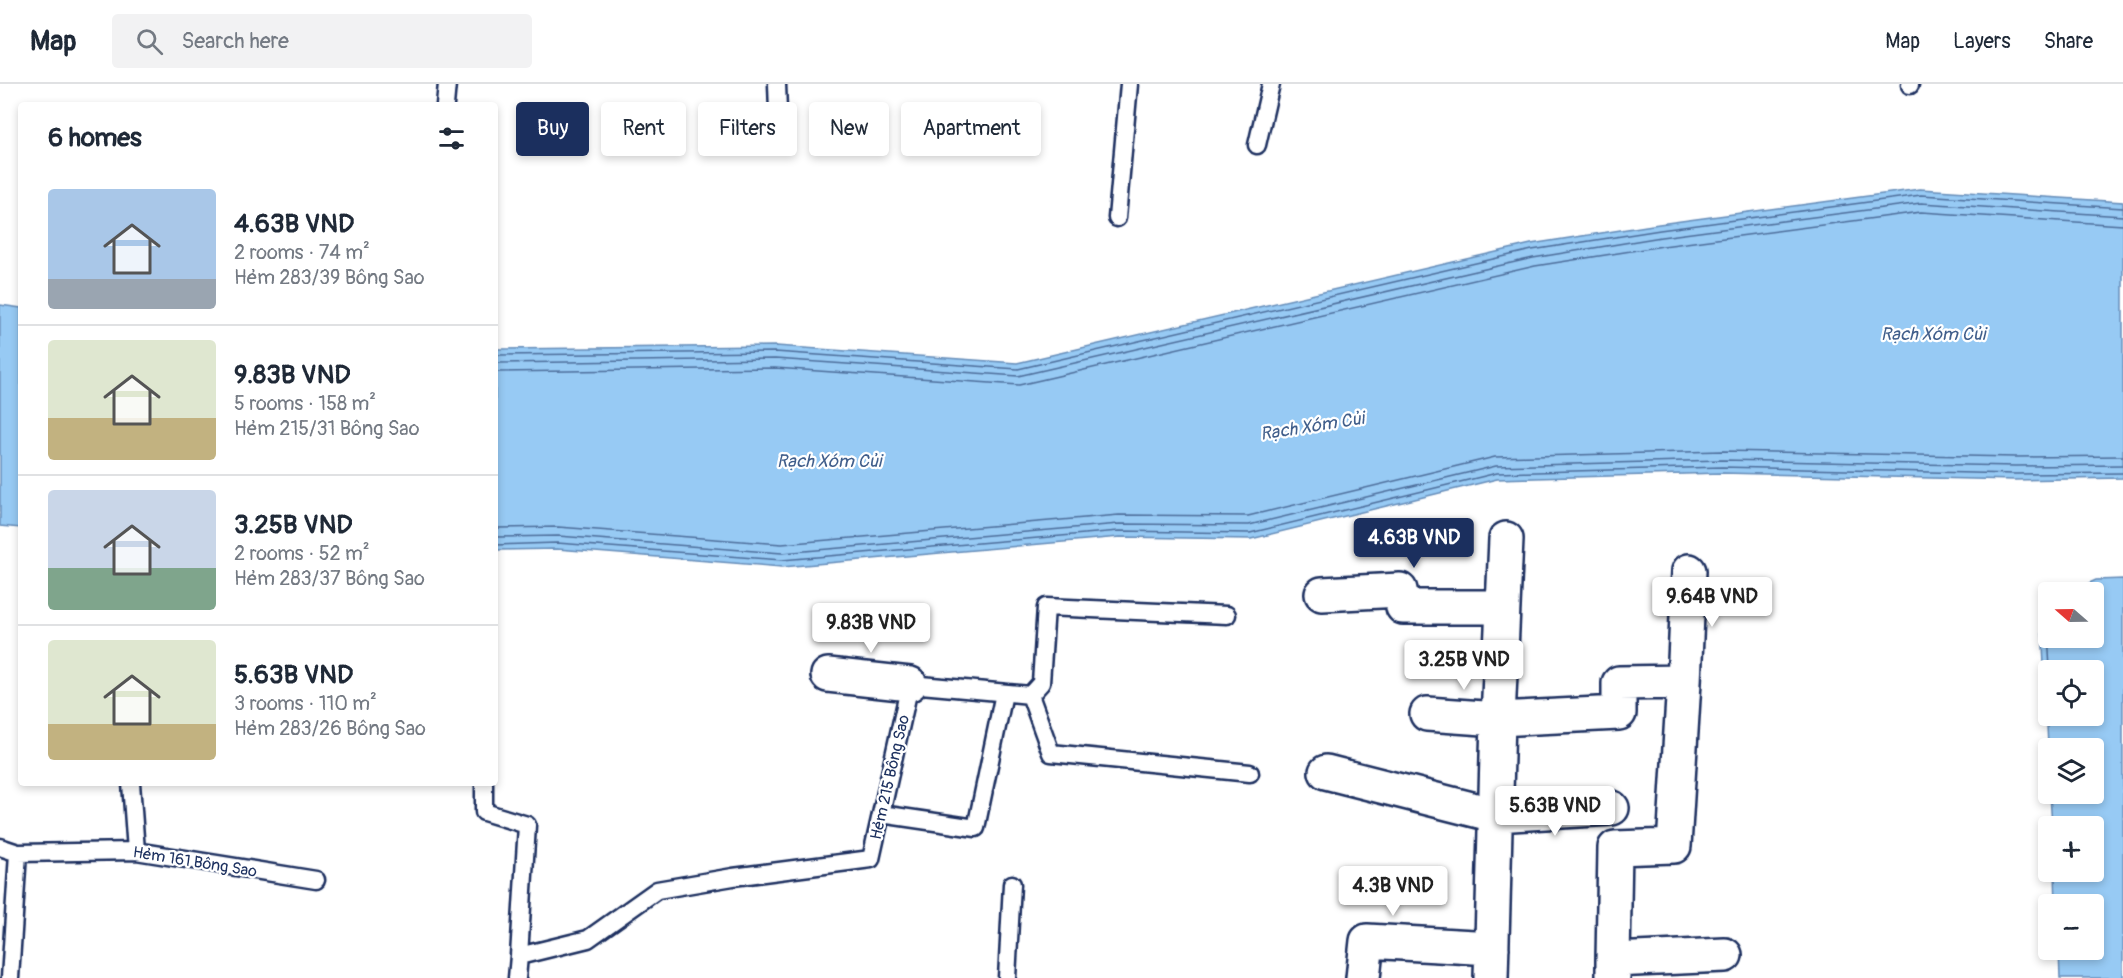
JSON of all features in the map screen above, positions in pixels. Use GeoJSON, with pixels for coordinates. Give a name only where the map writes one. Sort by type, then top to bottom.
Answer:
{"type":"FeatureCollection","features":[{"type":"Feature","properties":{"kind":"street"},"geometry":{"type":"LineString","coordinates":[[1363,978],[1367,941],[1491,963],[1506,539]]}},
{"type":"Feature","properties":{"kind":"street"},"geometry":{"type":"LineString","coordinates":[[1689,571],[1674,846],[1615,848],[1613,969],[1725,955]]}},
{"type":"Feature","properties":{"kind":"street"},"geometry":{"type":"LineString","coordinates":[[1322,594],[1400,590],[1403,608],[1503,607]]}},
{"type":"Feature","properties":{"kind":"street"},"geometry":{"type":"LineString","coordinates":[[828,675],[910,684]]}},
{"type":"Feature","properties":{"kind":"street"},"geometry":{"type":"LineString","coordinates":[[1427,714],[1498,719],[1619,713],[1619,683],[1684,682]]}},
{"type":"Feature","properties":{"kind":"street"},"geometry":{"type":"LineString","coordinates":[[1326,772],[1495,815],[1612,808]]}},
{"type":"Feature","properties":{"kind":"lane"},"geometry":{"type":"LineString","coordinates":[[445,102],[447,84]]}},
{"type":"Feature","properties":{"kind":"lane"},"geometry":{"type":"LineString","coordinates":[[777,84],[778,102]]}},
{"type":"Feature","properties":{"kind":"lane"},"geometry":{"type":"LineString","coordinates":[[1117,218],[1129,84]]}},
{"type":"Feature","properties":{"kind":"lane"},"geometry":{"type":"LineString","coordinates":[[1257,145],[1271,84]]}},
{"type":"Feature","properties":{"kind":"lane"},"geometry":{"type":"LineString","coordinates":[[1030,695],[1041,683],[1046,607],[1227,615]]}},
{"type":"Feature","properties":{"kind":"lane"},"geometry":{"type":"LineString","coordinates":[[910,684],[1030,695]]}},
{"type":"Feature","properties":{"kind":"lane","name":"Hẻm 215 Bông Sao"},"geometry":{"type":"LineString","coordinates":[[519,956],[588,939],[657,890],[733,876],[871,859],[910,684]]}},
{"type":"Feature","properties":{"kind":"lane"},"geometry":{"type":"LineString","coordinates":[[881,814],[976,828],[1004,693]]}},
{"type":"Feature","properties":{"kind":"lane"},"geometry":{"type":"LineString","coordinates":[[1030,695],[1051,753],[1250,773]]}},
{"type":"Feature","properties":{"kind":"lane"},"geometry":{"type":"LineString","coordinates":[[131,786],[136,850]]}},
{"type":"Feature","properties":{"kind":"lane"},"geometry":{"type":"LineString","coordinates":[[484,786],[484,812],[527,825],[517,978]]}},
{"type":"Feature","properties":{"kind":"lane","name":"Hẻm 161 Bông Sao"},"geometry":{"type":"LineString","coordinates":[[0,847],[18,853],[136,850],[316,880]]}},
{"type":"Feature","properties":{"kind":"lane"},"geometry":{"type":"LineString","coordinates":[[10,978],[18,853]]}},
{"type":"Feature","properties":{"kind":"lane"},"geometry":{"type":"LineString","coordinates":[[1007,978],[1012,884]]}},
{"type":"Feature","properties":{"kind":"water","name":"Rạch Xóm Củi"},"geometry":{"type":"Polygon","coordinates":[[[1920,189],[2123,202],[2123,478],[2015,480],[1722,473],[1497,479],[1251,539],[1120,537],[782,567],[557,549],[498,550],[498,349],[776,346],[1017,363],[1531,244],[1659,224],[1920,189]]]}},
{"type":"Feature","properties":{"kind":"water"},"geometry":{"type":"Polygon","coordinates":[[[0,305],[18,308],[18,528],[0,526],[0,305]]]}},
{"type":"Feature","properties":{"kind":"water"},"geometry":{"type":"Polygon","coordinates":[[[2123,579],[2123,978],[2060,978],[2059,960],[2104,960],[2104,894],[2056,894],[2055,882],[2104,882],[2104,816],[2051,816],[2051,804],[2104,804],[2104,738],[2048,738],[2047,726],[2104,726],[2104,660],[2044,660],[2043,648],[2104,648],[2104,582],[2092,582],[2123,579]]]}}]}
